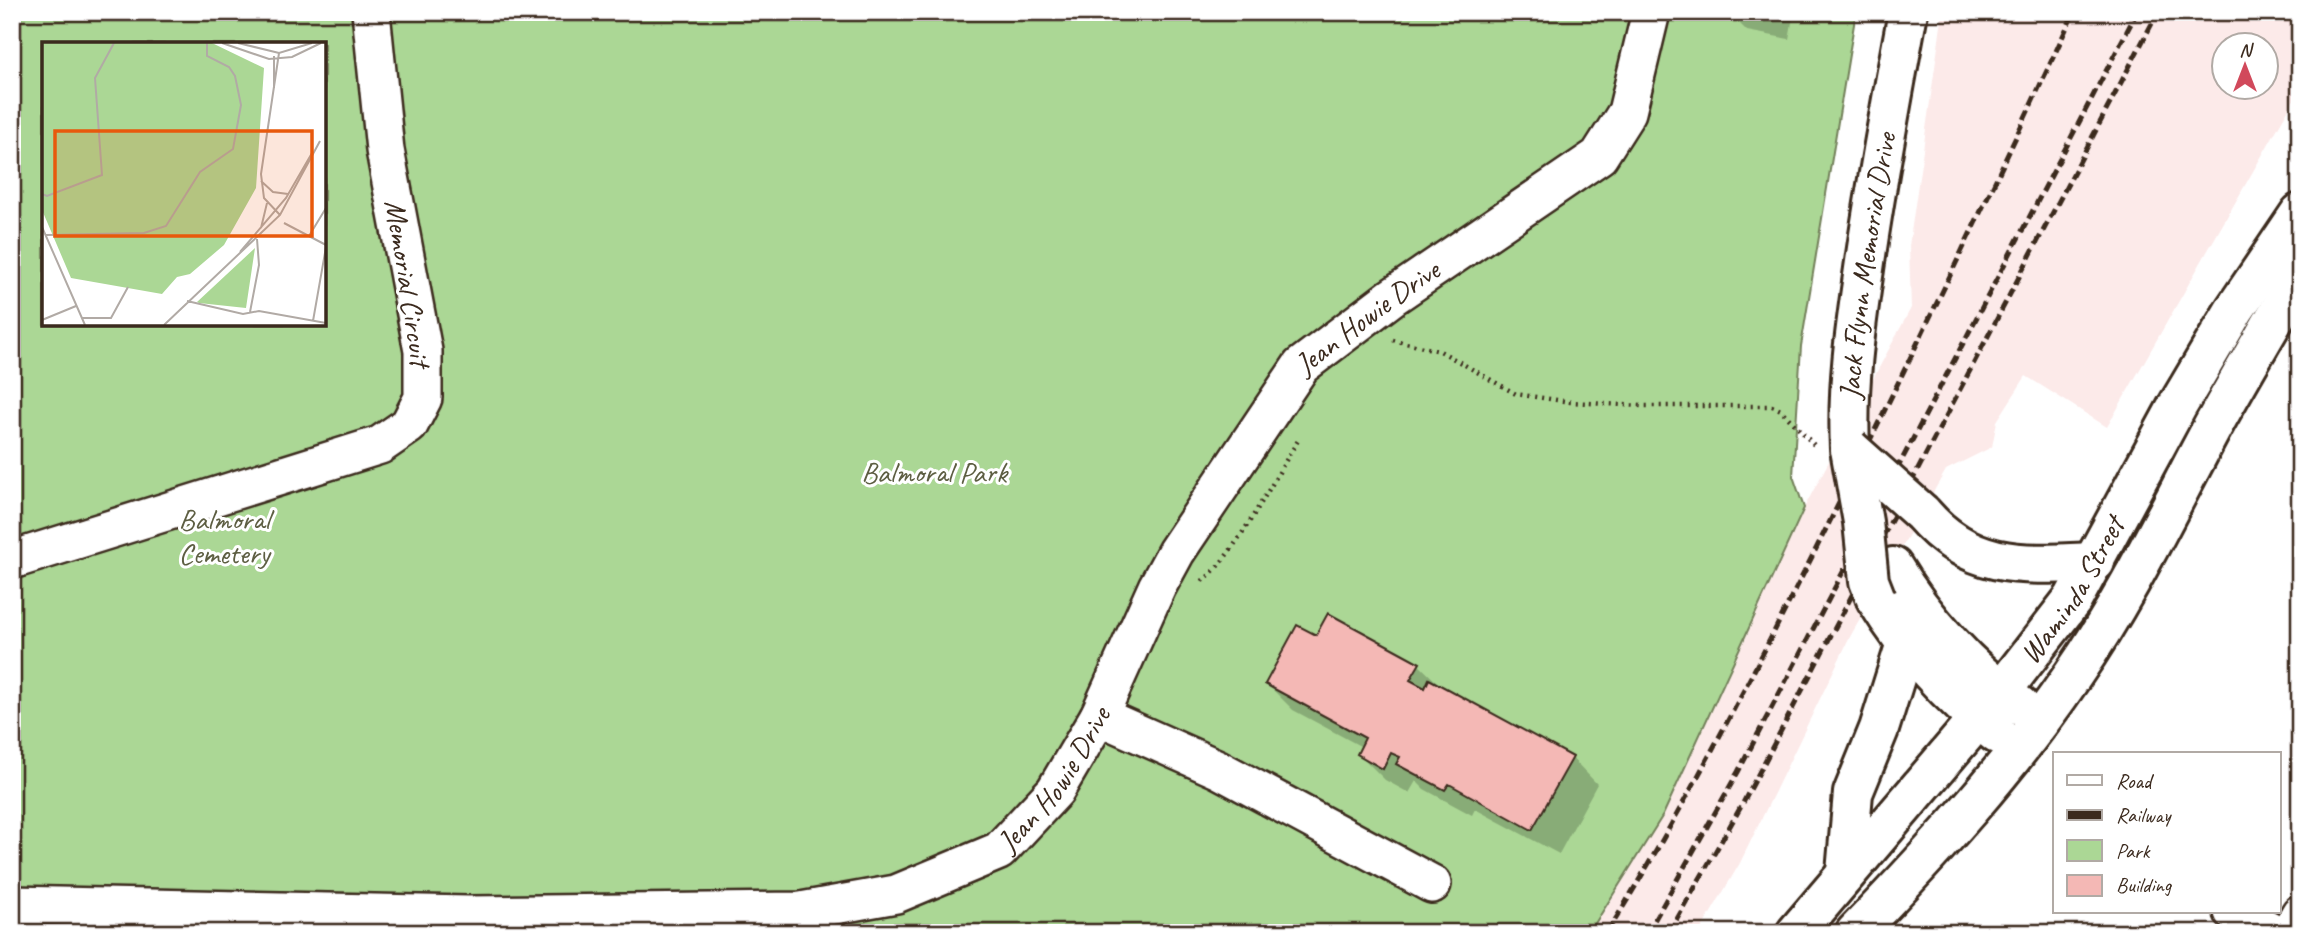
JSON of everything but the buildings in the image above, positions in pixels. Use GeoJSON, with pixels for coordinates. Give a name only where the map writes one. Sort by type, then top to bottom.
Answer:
{"type":"FeatureCollection","features":[{"type":"Feature","properties":{"kind":"main road","name":"Jack Flynn Memorial Drive"},"geometry":{"type":"LineString","coordinates":[[1908,12],[1873,202],[1848,386],[1838,438],[1863,523],[1906,643],[1947,692],[2041,721]]}},
{"type":"Feature","properties":{"kind":"main road","name":"Waminda Street"},"geometry":{"type":"LineString","coordinates":[[1796,933],[1990,706],[2049,631],[2095,562],[2178,405],[2235,309],[2300,213]]}},
{"type":"Feature","properties":{"kind":"main road","name":"Waminda Street"},"geometry":{"type":"LineString","coordinates":[[1855,933],[1919,866],[2018,751],[2105,627],[2214,425],[2300,275]]}},
{"type":"Feature","properties":{"kind":"main road"},"geometry":{"type":"LineString","coordinates":[[1838,438],[1922,513],[1938,532],[1963,549],[1982,557],[2021,564],[2095,562]]}},
{"type":"Feature","properties":{"kind":"main road","name":"Jack Flynn Memorial Drive"},"geometry":{"type":"LineString","coordinates":[[1885,583],[1913,599],[1968,664],[2018,751]]}},
{"type":"Feature","properties":{"kind":"main road"},"geometry":{"type":"LineString","coordinates":[[1846,873],[1853,793],[1880,729],[1906,643]]}},
{"type":"Feature","properties":{"kind":"street","name":"Memorial Circuit"},"geometry":{"type":"LineString","coordinates":[[12,560],[380,444],[409,425],[423,398],[424,351],[385,150],[371,12]]}},
{"type":"Feature","properties":{"kind":"street","name":"Jean Howie Drive"},"geometry":{"type":"LineString","coordinates":[[12,905],[468,915],[654,923],[810,922],[895,894],[999,851],[1055,791],[1099,716],[1157,587],[1176,552],[1301,366],[1392,297],[1599,156],[1627,112],[1651,12]]}},
{"type":"Feature","properties":{"kind":"street"},"geometry":{"type":"LineString","coordinates":[[1099,716],[1219,769],[1432,884]]}},
{"type":"Feature","properties":{"kind":"street"},"geometry":{"type":"LineString","coordinates":[[2237,914],[2275,933]]}},
{"type":"Feature","properties":{"kind":"street"},"geometry":{"type":"LineString","coordinates":[[2289,933],[2300,914]]}},
{"type":"Feature","properties":{"kind":"path"},"geometry":{"type":"LineString","coordinates":[[1384,341],[1395,340],[1440,351],[1516,394],[1570,402],[1642,406],[1772,406],[1838,438]]}},
{"type":"Feature","properties":{"kind":"path"},"geometry":{"type":"LineString","coordinates":[[1157,587],[1172,594],[1188,591],[1212,575],[1304,430]]}},
{"type":"Feature","properties":{"kind":"shaded area"},"geometry":{"type":"Polygon","coordinates":[[[1943,12],[2300,12],[2300,89],[2107,427],[2026,376],[1997,421],[1992,447],[1946,470],[1851,635],[1740,863],[1699,933],[1589,933],[1663,815],[1804,508],[1911,308],[1909,246],[1943,12]]]}},
{"type":"Feature","properties":{"kind":"green space","name":"Balmoral Park"},"geometry":{"type":"Polygon","coordinates":[[[12,12],[1856,12],[1801,346],[1793,476],[1804,508],[1663,815],[1589,933],[12,933],[12,12]]]}},
{"type":"Feature","properties":{"kind":"railway"},"geometry":{"type":"LineString","coordinates":[[1607,933],[1695,782],[1803,575],[1953,269],[2074,12]]}},
{"type":"Feature","properties":{"kind":"railway"},"geometry":{"type":"LineString","coordinates":[[1647,933],[1738,772],[2137,12]]}},
{"type":"Feature","properties":{"kind":"railway"},"geometry":{"type":"LineString","coordinates":[[1669,933],[1743,803],[2158,12]]}},
{"type":"Feature","properties":{"kind":"park label","name":"Balmoral Cemetery"},"geometry":{"type":"Point","coordinates":[224,536]}}]}
